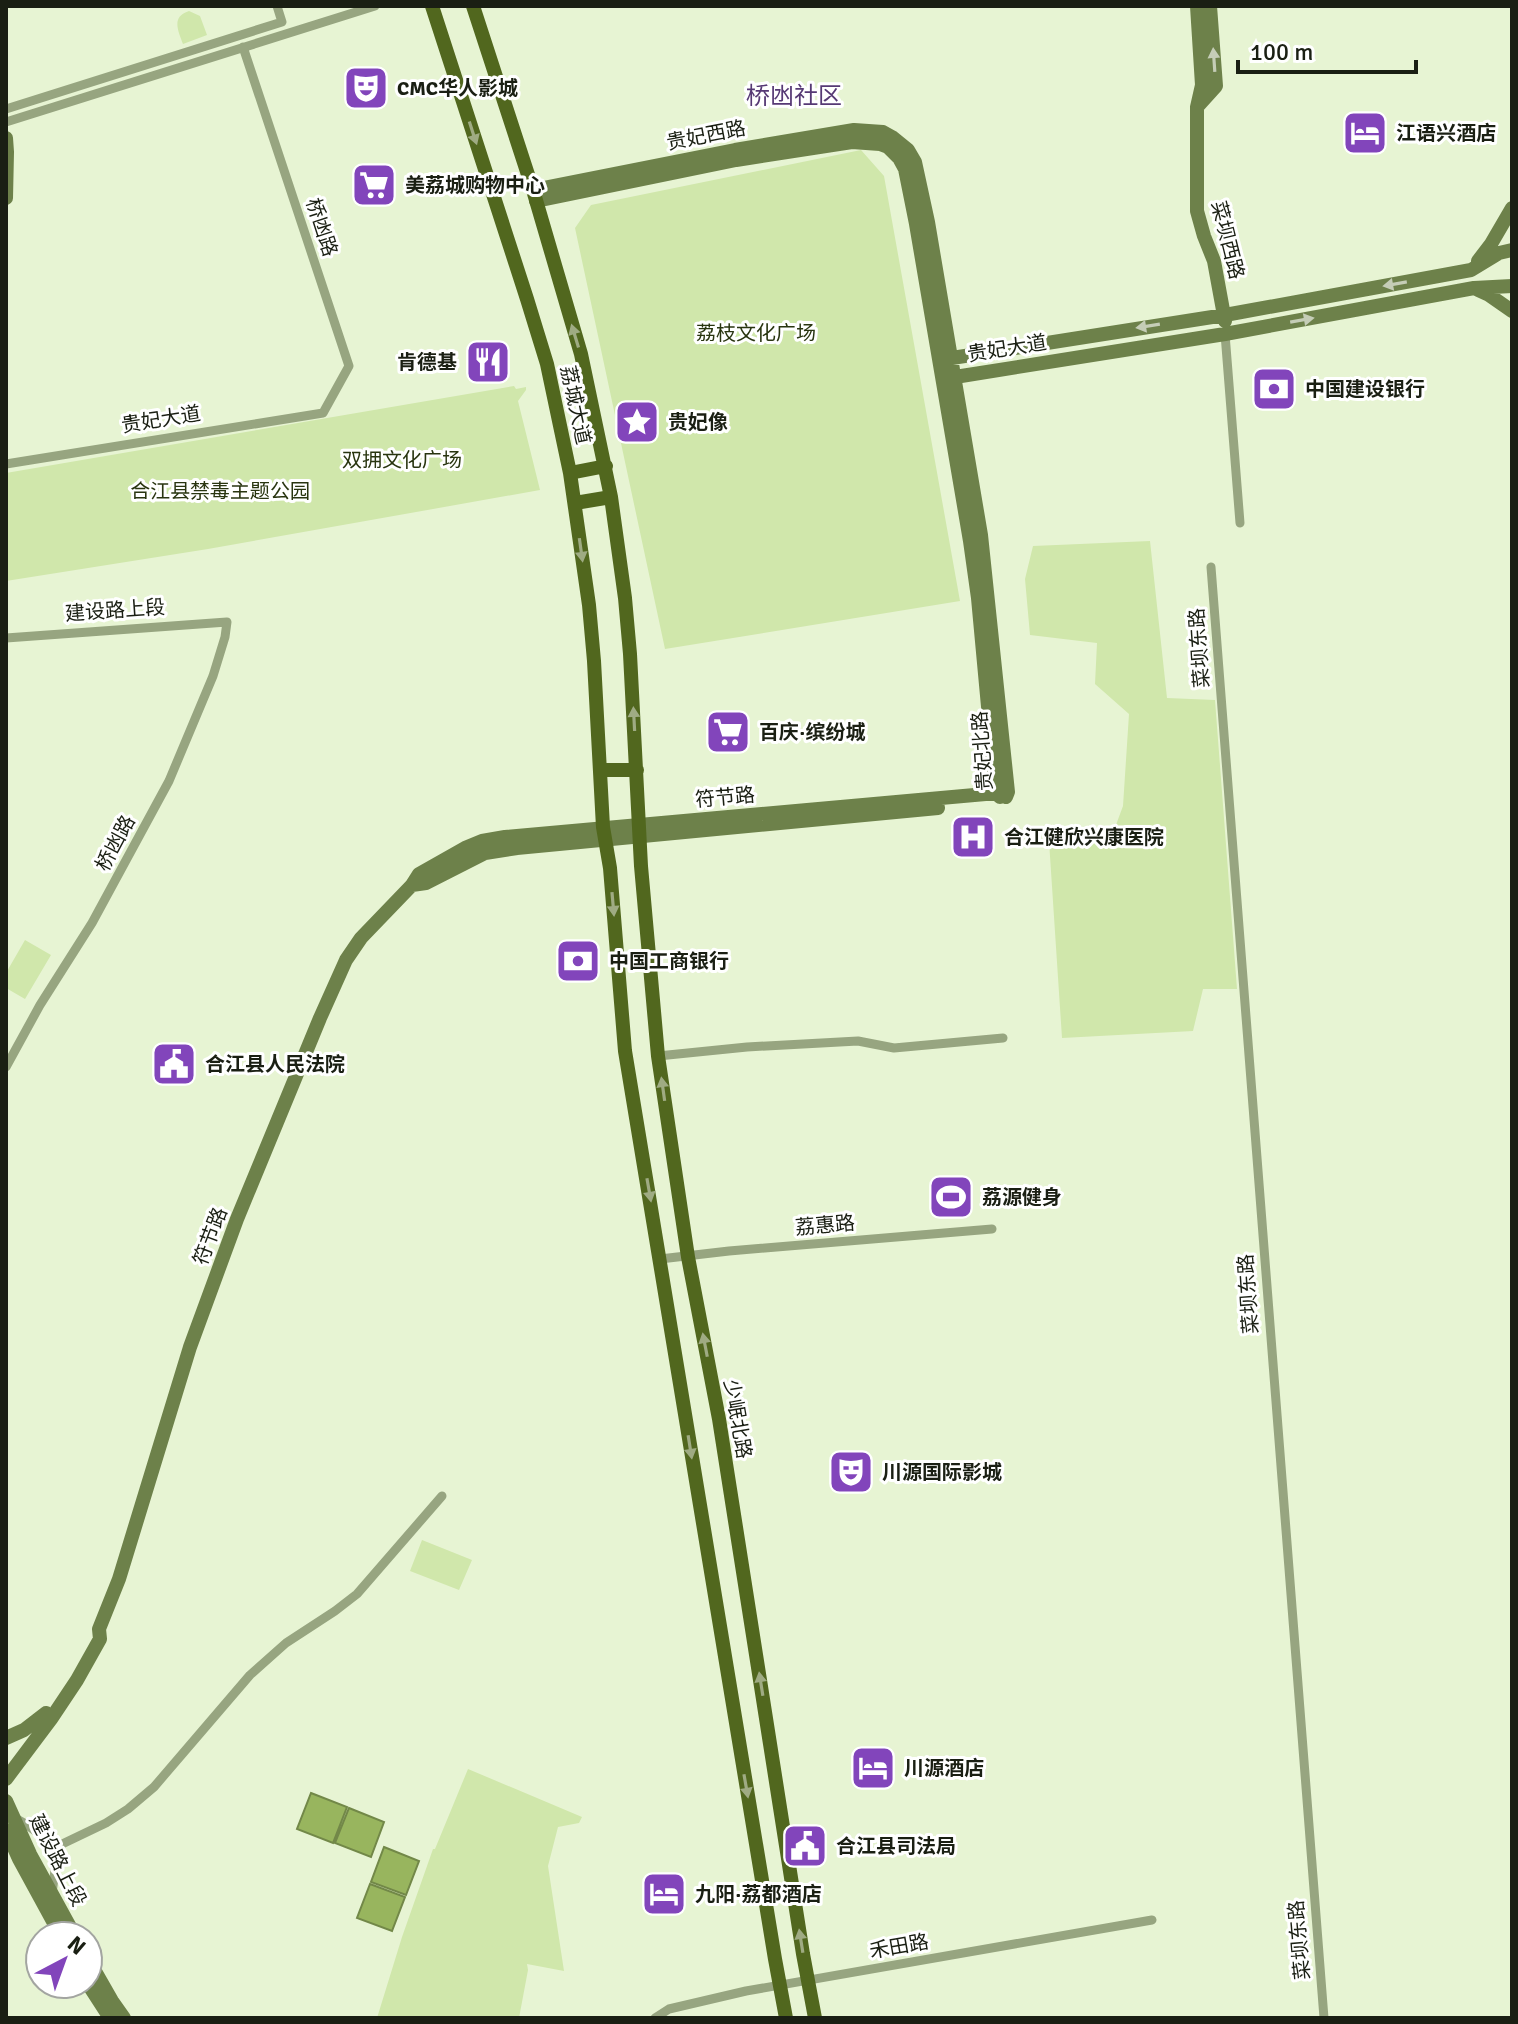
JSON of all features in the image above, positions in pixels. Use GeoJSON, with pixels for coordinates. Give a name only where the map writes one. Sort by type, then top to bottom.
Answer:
{"type":"FeatureCollection","features":[{"type":"Feature","properties":{"kind":"main road","name":"荔城大道"},"geometry":{"type":"LineString","coordinates":[[432,6],[547,364],[570,473],[593,647],[604,833]]}},
{"type":"Feature","properties":{"kind":"main road","name":"荔城大道"},"geometry":{"type":"LineString","coordinates":[[473,6],[581,354],[606,466],[626,612],[640,831]]}},
{"type":"Feature","properties":{"kind":"main road","name":"菜坝西路"},"geometry":{"type":"LineString","coordinates":[[1197,6],[1202,85],[1197,107],[1197,211],[1214,261],[1225,315],[1225,334]]}},
{"type":"Feature","properties":{"kind":"main road","name":"菜坝西路"},"geometry":{"type":"LineString","coordinates":[[1197,107],[1216,86],[1210,6]]}},
{"type":"Feature","properties":{"kind":"main road"},"geometry":{"type":"LineString","coordinates":[[6,138],[6,198]]}},
{"type":"Feature","properties":{"kind":"main road","name":"贵妃西路"},"geometry":{"type":"LineString","coordinates":[[534,196],[852,142],[888,147],[905,169],[946,364]]}},
{"type":"Feature","properties":{"kind":"main road"},"geometry":{"type":"LineString","coordinates":[[1512,208],[1471,270],[1474,288],[1512,311]]}},
{"type":"Feature","properties":{"kind":"main road","name":"贵妃大道"},"geometry":{"type":"LineString","coordinates":[[946,364],[1471,270],[1499,253],[1512,250]]}},
{"type":"Feature","properties":{"kind":"main road","name":"贵妃大道"},"geometry":{"type":"LineString","coordinates":[[955,377],[1225,334],[1474,288],[1512,286]]}},
{"type":"Feature","properties":{"kind":"main road","name":"贵妃北路"},"geometry":{"type":"LineString","coordinates":[[946,364],[955,377],[983,550],[1003,796]]}},
{"type":"Feature","properties":{"kind":"main road","name":"贵妃北路"},"geometry":{"type":"LineString","coordinates":[[946,364],[1003,796]]}},
{"type":"Feature","properties":{"kind":"main road"},"geometry":{"type":"LineString","coordinates":[[570,473],[606,466]]}},
{"type":"Feature","properties":{"kind":"main road"},"geometry":{"type":"LineString","coordinates":[[575,503],[611,497]]}},
{"type":"Feature","properties":{"kind":"main road"},"geometry":{"type":"LineString","coordinates":[[600,770],[637,770]]}},
{"type":"Feature","properties":{"kind":"main road","name":"符节路"},"geometry":{"type":"LineString","coordinates":[[6,1779],[51,1719],[100,1639],[99,1629],[128,1551],[190,1347],[237,1219],[320,1016],[347,957],[419,874],[482,841],[505,837],[640,831],[1003,796]]}},
{"type":"Feature","properties":{"kind":"main road","name":"少岷北路"},"geometry":{"type":"LineString","coordinates":[[640,831],[658,1056],[688,1257],[719,1419],[815,2018]]}},
{"type":"Feature","properties":{"kind":"main road"},"geometry":{"type":"LineString","coordinates":[[604,833],[610,868],[625,1051],[786,2018]]}},
{"type":"Feature","properties":{"kind":"main road","name":"符节路"},"geometry":{"type":"LineString","coordinates":[[6,1767],[46,1713],[93,1634],[99,1629]]}},
{"type":"Feature","properties":{"kind":"main road"},"geometry":{"type":"LineString","coordinates":[[6,1738],[24,1730],[46,1713]]}},
{"type":"Feature","properties":{"kind":"main road","name":"建设路上段"},"geometry":{"type":"LineString","coordinates":[[6,1801],[19,1859],[52,1920]]}},
{"type":"Feature","properties":{"kind":"main road","name":"建设路上段"},"geometry":{"type":"LineString","coordinates":[[10,1824],[66,1920]]}},
{"type":"Feature","properties":{"kind":"main road"},"geometry":{"type":"LineString","coordinates":[[104,1987],[124,2018]]}},
{"type":"Feature","properties":{"kind":"main road"},"geometry":{"type":"LineString","coordinates":[[98,2000],[110,2018]]}},
{"type":"Feature","properties":{"kind":"street"},"geometry":{"type":"LineString","coordinates":[[6,109],[282,22],[277,6]]}},
{"type":"Feature","properties":{"kind":"street"},"geometry":{"type":"LineString","coordinates":[[6,122],[375,6]]}},
{"type":"Feature","properties":{"kind":"street","name":"桥凼路"},"geometry":{"type":"LineString","coordinates":[[243,47],[349,366],[323,413]]}},
{"type":"Feature","properties":{"kind":"street"},"geometry":{"type":"LineString","coordinates":[[1225,334],[1240,523]]}},
{"type":"Feature","properties":{"kind":"street","name":"贵妃大道"},"geometry":{"type":"LineString","coordinates":[[6,464],[323,413]]}},
{"type":"Feature","properties":{"kind":"street","name":"菜坝东路"},"geometry":{"type":"LineString","coordinates":[[1211,567],[1324,2018]]}},
{"type":"Feature","properties":{"kind":"street","name":"桥凼路"},"geometry":{"type":"LineString","coordinates":[[6,1067],[40,1005],[92,923],[169,781],[213,676],[227,622]]}},
{"type":"Feature","properties":{"kind":"street","name":"建设路上段"},"geometry":{"type":"LineString","coordinates":[[6,638],[227,622]]}},
{"type":"Feature","properties":{"kind":"street"},"geometry":{"type":"LineString","coordinates":[[658,1056],[858,1041],[894,1048],[1003,1038]]}},
{"type":"Feature","properties":{"kind":"street","name":"荔惠路"},"geometry":{"type":"LineString","coordinates":[[660,1259],[992,1229]]}},
{"type":"Feature","properties":{"kind":"street"},"geometry":{"type":"LineString","coordinates":[[58,1846],[106,1823],[140,1800],[250,1675],[286,1643],[357,1594],[442,1496]]}},
{"type":"Feature","properties":{"kind":"street"},"geometry":{"type":"LineString","coordinates":[[10,1824],[28,1824],[47,1841],[58,1846]]}},
{"type":"Feature","properties":{"kind":"street"},"geometry":{"type":"LineString","coordinates":[[52,1895],[58,1846]]}},
{"type":"Feature","properties":{"kind":"street","name":"禾田路"},"geometry":{"type":"LineString","coordinates":[[655,2018],[684,2004],[808,1978],[1152,1920]]}},
{"type":"Feature","properties":{"kind":"green space"},"geometry":{"type":"Polygon","coordinates":[[[189,11],[200,16],[207,35],[183,44],[178,20],[189,11]]]}},
{"type":"Feature","properties":{"kind":"green space","name":"荔枝文化广场"},"geometry":{"type":"Polygon","coordinates":[[[861,150],[884,176],[960,601],[665,649],[575,228],[591,205],[861,150]]]}},
{"type":"Feature","properties":{"kind":"green space","name":"合江县禁毒主题公园"},"geometry":{"type":"Polygon","coordinates":[[[514,386],[516,389],[526,387],[518,401],[540,490],[6,581],[6,473],[514,386]]]}},
{"type":"Feature","properties":{"kind":"green space"},"geometry":{"type":"Polygon","coordinates":[[[1150,541],[1167,698],[1215,700],[1237,989],[1203,989],[1193,1031],[1062,1038],[1049,841],[1110,841],[1123,806],[1129,714],[1095,684],[1097,643],[1030,635],[1025,579],[1033,546],[1150,541]]]}},
{"type":"Feature","properties":{"kind":"green space"},"geometry":{"type":"Polygon","coordinates":[[[25,940],[51,955],[25,999],[6,988],[6,973],[25,940]]]}},
{"type":"Feature","properties":{"kind":"green space"},"geometry":{"type":"Polygon","coordinates":[[[422,1540],[472,1560],[459,1590],[410,1571],[422,1540]]]}},
{"type":"Feature","properties":{"kind":"green space"},"geometry":{"type":"Polygon","coordinates":[[[468,1769],[582,1817],[579,1823],[558,1827],[548,1866],[564,1971],[527,1964],[519,2018],[377,2018],[433,1849],[468,1769]]]}},
{"type":"Feature","properties":{"kind":"shaded area"},"geometry":{"type":"Polygon","coordinates":[[[311,1793],[347,1807],[333,1843],[297,1829],[311,1793]]]}},
{"type":"Feature","properties":{"kind":"shaded area"},"geometry":{"type":"Polygon","coordinates":[[[349,1808],[384,1822],[371,1857],[335,1843],[349,1808]]]}},
{"type":"Feature","properties":{"kind":"shaded area"},"geometry":{"type":"Polygon","coordinates":[[[384,1847],[419,1861],[406,1895],[371,1882],[384,1847]]]}},
{"type":"Feature","properties":{"kind":"shaded area"},"geometry":{"type":"Polygon","coordinates":[[[370,1884],[405,1897],[392,1931],[357,1918],[370,1884]]]}},
{"type":"Feature","properties":{"kind":"place","name":"CMC华人影城"},"geometry":{"type":"Point","coordinates":[366,88]}},
{"type":"Feature","properties":{"kind":"place","name":"江语兴酒店"},"geometry":{"type":"Point","coordinates":[1365,133]}},
{"type":"Feature","properties":{"kind":"place","name":"美荔城购物中心"},"geometry":{"type":"Point","coordinates":[374,185]}},
{"type":"Feature","properties":{"kind":"place","name":"肯德基"},"geometry":{"type":"Point","coordinates":[488,362]}},
{"type":"Feature","properties":{"kind":"place","name":"中国建设银行"},"geometry":{"type":"Point","coordinates":[1274,389]}},
{"type":"Feature","properties":{"kind":"place","name":"贵妃像"},"geometry":{"type":"Point","coordinates":[637,422]}},
{"type":"Feature","properties":{"kind":"place","name":"百庆·缤纷城"},"geometry":{"type":"Point","coordinates":[728,732]}},
{"type":"Feature","properties":{"kind":"place","name":"合江健欣兴康医院"},"geometry":{"type":"Point","coordinates":[973,837]}},
{"type":"Feature","properties":{"kind":"place","name":"中国工商银行"},"geometry":{"type":"Point","coordinates":[578,961]}},
{"type":"Feature","properties":{"kind":"place","name":"合江县人民法院"},"geometry":{"type":"Point","coordinates":[174,1064]}},
{"type":"Feature","properties":{"kind":"place","name":"荔源健身"},"geometry":{"type":"Point","coordinates":[951,1197]}},
{"type":"Feature","properties":{"kind":"place","name":"川源国际影城"},"geometry":{"type":"Point","coordinates":[851,1472]}},
{"type":"Feature","properties":{"kind":"place","name":"川源酒店"},"geometry":{"type":"Point","coordinates":[873,1768]}},
{"type":"Feature","properties":{"kind":"place","name":"合江县司法局"},"geometry":{"type":"Point","coordinates":[805,1846]}},
{"type":"Feature","properties":{"kind":"place","name":"九阳·荔都酒店"},"geometry":{"type":"Point","coordinates":[664,1894]}},
{"type":"Feature","properties":{"kind":"district","name":"桥凼社区"},"geometry":{"type":"Point","coordinates":[794,96]}},
{"type":"Feature","properties":{"kind":"park label","name":"双拥文化广场"},"geometry":{"type":"Point","coordinates":[402,460]}}]}
